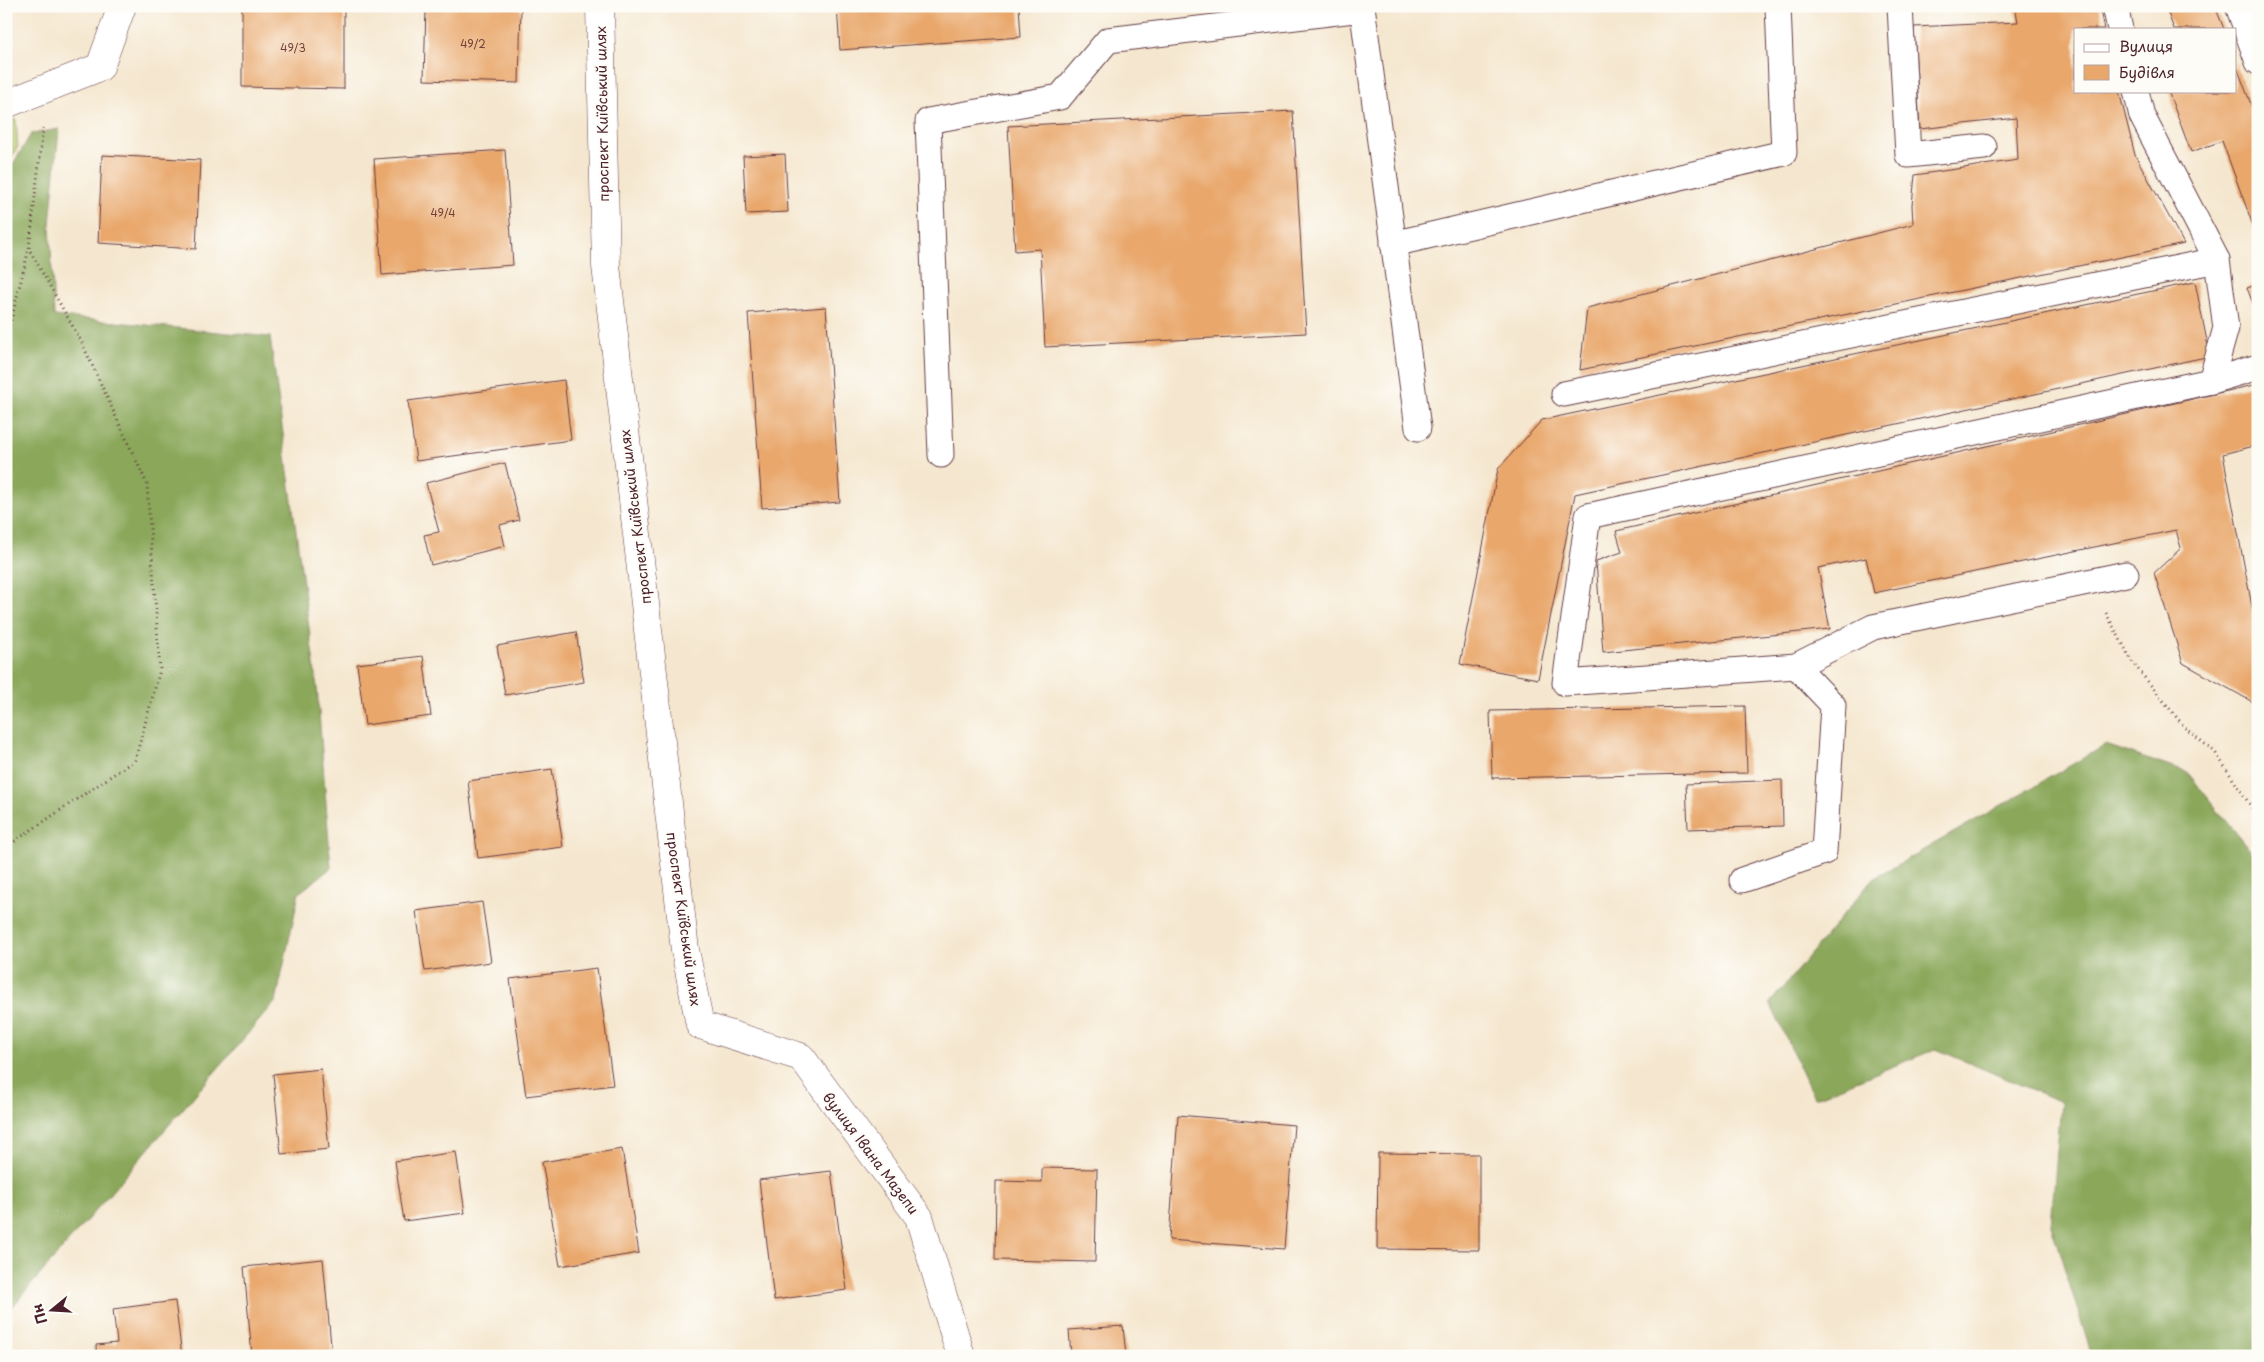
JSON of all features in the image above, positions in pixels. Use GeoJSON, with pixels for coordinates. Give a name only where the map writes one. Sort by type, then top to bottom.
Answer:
{"type":"FeatureCollection","features":[{"type":"Feature","properties":{"kind":"street"},"geometry":{"type":"LineString","coordinates":[[6,104],[100,67],[122,6]]}},
{"type":"Feature","properties":{"kind":"street","name":"проспект Київський шлях"},"geometry":{"type":"LineString","coordinates":[[600,6],[606,266],[684,940],[700,1025]]}},
{"type":"Feature","properties":{"kind":"street","name":"вулиця Івана Мазепи"},"geometry":{"type":"LineString","coordinates":[[700,1025],[800,1057],[920,1217],[961,1356]]}},
{"type":"Feature","properties":{"kind":"lane"},"geometry":{"type":"LineString","coordinates":[[1393,244],[1784,153],[1778,6]]}},
{"type":"Feature","properties":{"kind":"lane"},"geometry":{"type":"LineString","coordinates":[[1900,6],[1908,155],[1984,147]]}},
{"type":"Feature","properties":{"kind":"lane"},"geometry":{"type":"LineString","coordinates":[[2115,6],[2120,28]]}},
{"type":"Feature","properties":{"kind":"lane"},"geometry":{"type":"LineString","coordinates":[[2238,6],[2258,62]]}},
{"type":"Feature","properties":{"kind":"lane"},"geometry":{"type":"LineString","coordinates":[[941,455],[928,121],[1060,97],[1108,40],[1362,7],[1418,428]]}},
{"type":"Feature","properties":{"kind":"lane"},"geometry":{"type":"LineString","coordinates":[[2136,92],[2142,116],[2217,260],[2226,328],[2211,381]]}},
{"type":"Feature","properties":{"kind":"lane"},"geometry":{"type":"LineString","coordinates":[[1564,394],[2217,260]]}},
{"type":"Feature","properties":{"kind":"lane"},"geometry":{"type":"LineString","coordinates":[[2126,574],[1873,627],[1796,666],[1565,683],[1588,516],[2211,381],[2258,367]]}},
{"type":"Feature","properties":{"kind":"lane"},"geometry":{"type":"LineString","coordinates":[[1742,880],[1824,852],[1833,705],[1796,666]]}},
{"type":"Feature","properties":{"kind":"path"},"geometry":{"type":"LineString","coordinates":[[6,340],[29,249],[47,88]]}},
{"type":"Feature","properties":{"kind":"path"},"geometry":{"type":"LineString","coordinates":[[6,846],[135,760],[160,670],[147,484],[81,341],[29,249]]}},
{"type":"Feature","properties":{"kind":"path"},"geometry":{"type":"LineString","coordinates":[[2062,587],[2101,604],[2134,663],[2186,730],[2215,752],[2258,818]]}},
{"type":"Feature","properties":{"kind":"green space"},"geometry":{"type":"Polygon","coordinates":[[[16,119],[18,147],[6,166],[6,122],[16,119]]]}},
{"type":"Feature","properties":{"kind":"green space"},"geometry":{"type":"Polygon","coordinates":[[[59,129],[50,224],[54,316],[270,337],[317,687],[331,868],[299,893],[276,1001],[6,1314],[6,176],[31,134],[59,129]]]}},
{"type":"Feature","properties":{"kind":"green space"},"geometry":{"type":"Polygon","coordinates":[[[2106,745],[2188,773],[2258,860],[2258,1356],[2092,1356],[2051,1225],[2061,1102],[1936,1049],[1814,1098],[1770,1003],[1873,879],[2106,745]]]}},
{"type":"Feature","properties":{"kind":"building"},"geometry":{"type":"Polygon","coordinates":[[[242,6],[344,6],[344,89],[242,87],[242,6]]]}},
{"type":"Feature","properties":{"kind":"building"},"geometry":{"type":"Polygon","coordinates":[[[426,6],[521,6],[519,83],[424,80],[426,6]]]}},
{"type":"Feature","properties":{"kind":"building"},"geometry":{"type":"Polygon","coordinates":[[[837,6],[1019,6],[1021,37],[840,50],[837,6]]]}},
{"type":"Feature","properties":{"kind":"building"},"geometry":{"type":"Polygon","coordinates":[[[2015,6],[2099,6],[2104,28],[2074,28],[2074,92],[2119,92],[2135,155],[2184,244],[1580,370],[1587,308],[1913,224],[1912,205],[1915,175],[2018,160],[2016,118],[1920,129],[1914,27],[2018,22],[2015,6]]]}},
{"type":"Feature","properties":{"kind":"building"},"geometry":{"type":"Polygon","coordinates":[[[2165,6],[2215,6],[2224,28],[2174,28],[2165,6]]]}},
{"type":"Feature","properties":{"kind":"building"},"geometry":{"type":"Polygon","coordinates":[[[2236,65],[2258,123],[2258,239],[2222,141],[2191,152],[2168,92],[2236,92],[2236,65]]]}},
{"type":"Feature","properties":{"kind":"building"},"geometry":{"type":"Polygon","coordinates":[[[1293,111],[1306,333],[1045,347],[1040,249],[1015,251],[1008,126],[1293,111]]]}},
{"type":"Feature","properties":{"kind":"building"},"geometry":{"type":"Polygon","coordinates":[[[505,150],[513,265],[382,275],[374,159],[505,150]]]}},
{"type":"Feature","properties":{"kind":"building"},"geometry":{"type":"Polygon","coordinates":[[[785,154],[788,212],[746,214],[743,156],[785,154]]]}},
{"type":"Feature","properties":{"kind":"building"},"geometry":{"type":"Polygon","coordinates":[[[102,155],[200,160],[196,249],[98,243],[102,155]]]}},
{"type":"Feature","properties":{"kind":"building"},"geometry":{"type":"Polygon","coordinates":[[[2195,282],[2210,356],[1575,494],[1538,679],[1460,664],[1498,469],[1542,420],[2195,282]]]}},
{"type":"Feature","properties":{"kind":"building"},"geometry":{"type":"Polygon","coordinates":[[[2258,284],[2258,316],[2247,288],[2258,284]]]}},
{"type":"Feature","properties":{"kind":"building"},"geometry":{"type":"Polygon","coordinates":[[[826,307],[840,502],[762,508],[748,313],[826,307]]]}},
{"type":"Feature","properties":{"kind":"building"},"geometry":{"type":"Polygon","coordinates":[[[564,380],[571,440],[416,461],[408,401],[564,380]]]}},
{"type":"Feature","properties":{"kind":"building"},"geometry":{"type":"Polygon","coordinates":[[[2258,384],[2258,445],[2223,454],[2258,638],[2258,705],[2183,663],[2154,573],[2181,548],[2176,530],[1874,593],[1866,558],[1818,568],[1830,629],[1603,652],[1596,561],[1622,552],[1616,531],[2258,384]]]}},
{"type":"Feature","properties":{"kind":"building"},"geometry":{"type":"Polygon","coordinates":[[[505,463],[519,520],[500,525],[505,546],[431,565],[424,535],[439,532],[426,483],[505,463]]]}},
{"type":"Feature","properties":{"kind":"building"},"geometry":{"type":"Polygon","coordinates":[[[576,632],[584,682],[505,695],[497,646],[576,632]]]}},
{"type":"Feature","properties":{"kind":"building"},"geometry":{"type":"Polygon","coordinates":[[[423,656],[431,716],[365,725],[357,664],[423,656]]]}},
{"type":"Feature","properties":{"kind":"building"},"geometry":{"type":"Polygon","coordinates":[[[1745,706],[1747,773],[1492,778],[1490,711],[1745,706]]]}},
{"type":"Feature","properties":{"kind":"building"},"geometry":{"type":"Polygon","coordinates":[[[552,769],[563,847],[478,858],[468,781],[552,769]]]}},
{"type":"Feature","properties":{"kind":"building"},"geometry":{"type":"Polygon","coordinates":[[[1782,780],[1783,826],[1688,829],[1686,784],[1782,780]]]}},
{"type":"Feature","properties":{"kind":"building"},"geometry":{"type":"Polygon","coordinates":[[[482,902],[491,962],[425,971],[416,911],[482,902]]]}},
{"type":"Feature","properties":{"kind":"building"},"geometry":{"type":"Polygon","coordinates":[[[597,968],[613,1085],[526,1096],[510,979],[597,968]]]}},
{"type":"Feature","properties":{"kind":"building"},"geometry":{"type":"Polygon","coordinates":[[[321,1069],[329,1149],[281,1154],[273,1074],[321,1069]]]}},
{"type":"Feature","properties":{"kind":"building"},"geometry":{"type":"Polygon","coordinates":[[[1178,1115],[1294,1125],[1284,1249],[1169,1240],[1178,1115]]]}},
{"type":"Feature","properties":{"kind":"building"},"geometry":{"type":"Polygon","coordinates":[[[622,1149],[639,1253],[560,1266],[542,1162],[622,1149]]]}},
{"type":"Feature","properties":{"kind":"building"},"geometry":{"type":"Polygon","coordinates":[[[456,1152],[465,1213],[404,1221],[395,1161],[456,1152]]]}},
{"type":"Feature","properties":{"kind":"building"},"geometry":{"type":"Polygon","coordinates":[[[1378,1153],[1479,1154],[1479,1250],[1377,1249],[1378,1153]]]}},
{"type":"Feature","properties":{"kind":"building"},"geometry":{"type":"Polygon","coordinates":[[[1042,1168],[1097,1169],[1095,1262],[995,1260],[996,1181],[1042,1182],[1042,1168]]]}},
{"type":"Feature","properties":{"kind":"building"},"geometry":{"type":"Polygon","coordinates":[[[831,1171],[847,1290],[774,1300],[759,1180],[831,1171]]]}},
{"type":"Feature","properties":{"kind":"building"},"geometry":{"type":"Polygon","coordinates":[[[323,1259],[332,1356],[252,1356],[244,1267],[323,1259]]]}},
{"type":"Feature","properties":{"kind":"building"},"geometry":{"type":"Polygon","coordinates":[[[175,1301],[182,1356],[97,1356],[96,1345],[117,1343],[113,1309],[175,1301]]]}},
{"type":"Feature","properties":{"kind":"building"},"geometry":{"type":"Polygon","coordinates":[[[1123,1326],[1126,1356],[1071,1356],[1069,1330],[1123,1326]]]}}]}
